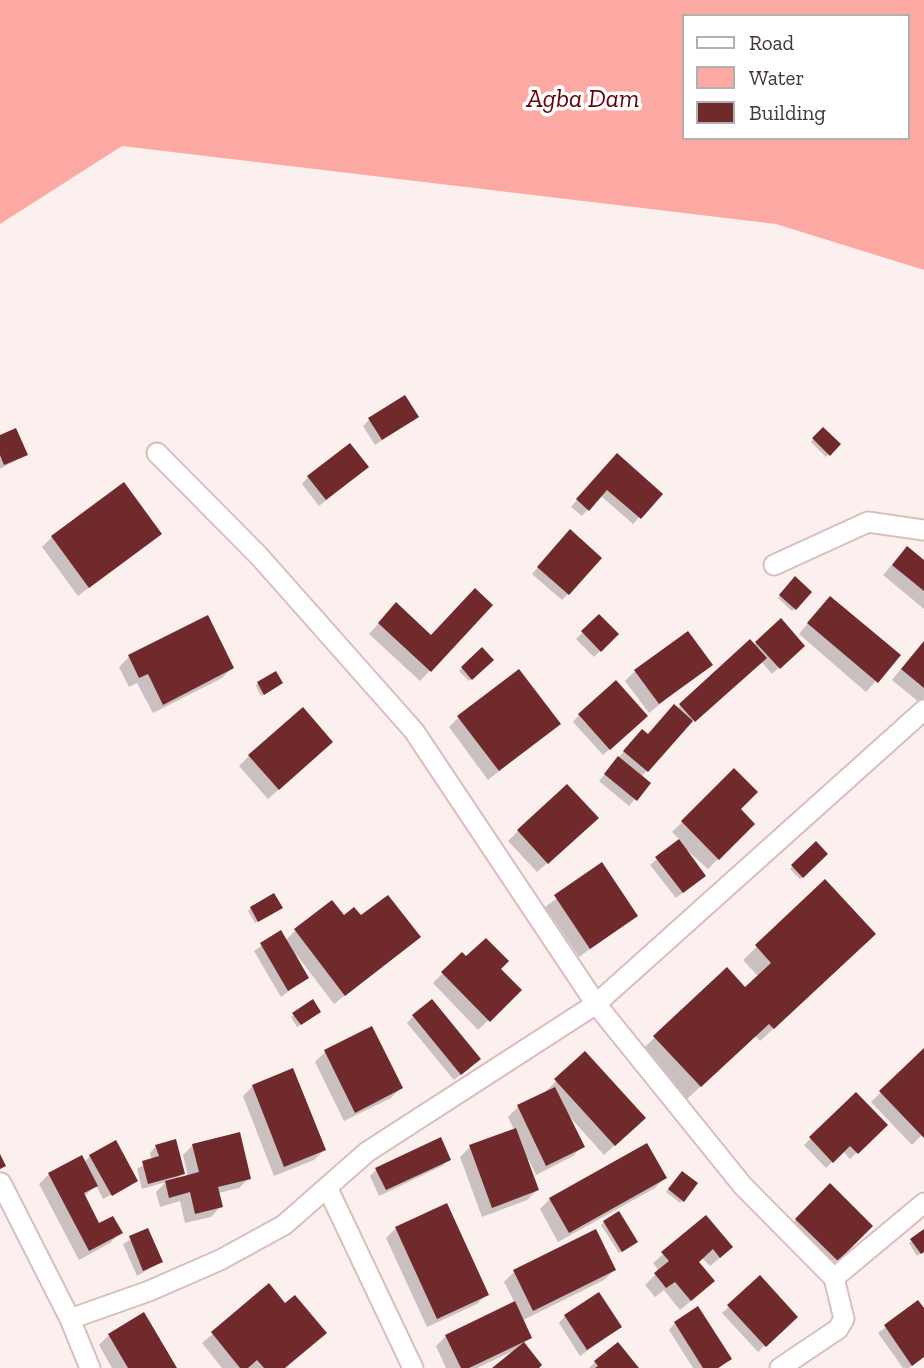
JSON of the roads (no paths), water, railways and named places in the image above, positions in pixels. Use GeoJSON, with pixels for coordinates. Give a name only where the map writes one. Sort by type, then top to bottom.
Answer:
{"type":"FeatureCollection","features":[{"type":"Feature","properties":{"kind":"street"},"geometry":{"type":"LineString","coordinates":[[157,453],[259,556],[414,731],[596,1003],[743,1186],[834,1278],[844,1319],[838,1329],[780,1368]]}},
{"type":"Feature","properties":{"kind":"street"},"geometry":{"type":"LineString","coordinates":[[774,565],[868,522],[924,530]]}},
{"type":"Feature","properties":{"kind":"street"},"geometry":{"type":"LineString","coordinates":[[71,1319],[149,1291],[220,1260],[284,1225],[367,1152],[596,1003],[924,709]]}},
{"type":"Feature","properties":{"kind":"street"},"geometry":{"type":"LineString","coordinates":[[1,1183],[71,1319],[90,1368]]}},
{"type":"Feature","properties":{"kind":"street"},"geometry":{"type":"LineString","coordinates":[[327,1187],[413,1368]]}},
{"type":"Feature","properties":{"kind":"street"},"geometry":{"type":"LineString","coordinates":[[834,1278],[924,1203]]}},
{"type":"Feature","properties":{"kind":"water","name":"Agba Dam"},"geometry":{"type":"Polygon","coordinates":[[[0,0],[924,0],[924,270],[776,224],[122,146],[0,224],[0,0]]]}}]}
